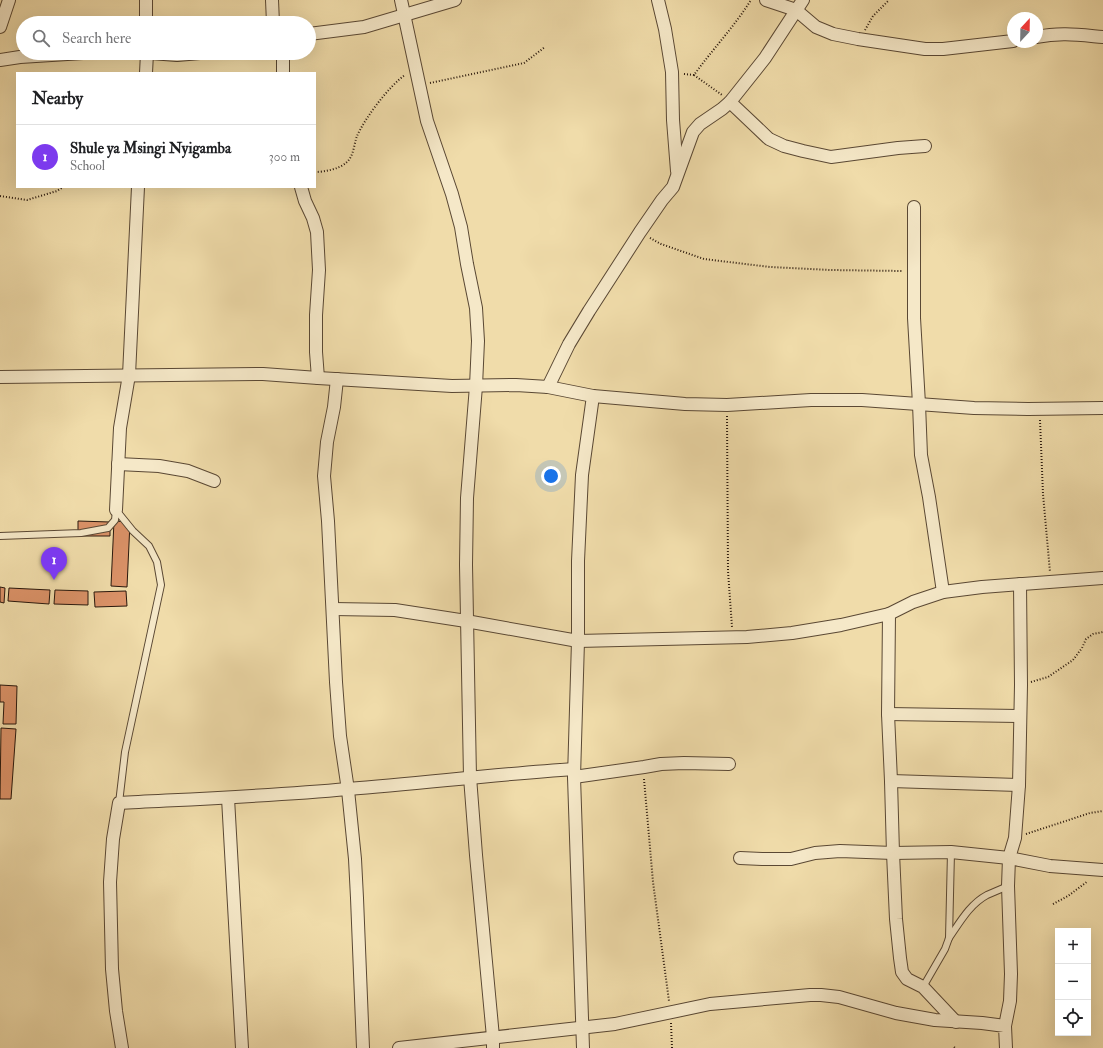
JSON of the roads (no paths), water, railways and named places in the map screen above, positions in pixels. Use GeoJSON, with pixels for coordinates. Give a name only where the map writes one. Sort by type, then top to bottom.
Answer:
{"type":"FeatureCollection","features":[{"type":"Feature","properties":{"kind":"street"},"geometry":{"type":"LineString","coordinates":[[0,26],[9,0]]}},
{"type":"Feature","properties":{"kind":"street"},"geometry":{"type":"LineString","coordinates":[[146,0],[146,16]]}},
{"type":"Feature","properties":{"kind":"street"},"geometry":{"type":"LineString","coordinates":[[272,0],[273,16]]}},
{"type":"Feature","properties":{"kind":"street"},"geometry":{"type":"LineString","coordinates":[[401,0],[427,121],[452,194],[461,227],[476,308],[478,340],[467,498],[466,621],[470,777],[493,1043]]}},
{"type":"Feature","properties":{"kind":"street"},"geometry":{"type":"LineString","coordinates":[[316,33],[364,27],[455,0]]}},
{"type":"Feature","properties":{"kind":"street"},"geometry":{"type":"LineString","coordinates":[[658,0],[665,29],[672,72],[672,120],[677,176]]}},
{"type":"Feature","properties":{"kind":"street"},"geometry":{"type":"LineString","coordinates":[[766,0],[800,5],[816,27],[833,34],[858,39],[925,49],[943,49],[1007,42]]}},
{"type":"Feature","properties":{"kind":"street"},"geometry":{"type":"LineString","coordinates":[[548,387],[577,331],[640,232],[672,187],[693,132],[700,124],[722,110],[730,102],[765,58],[800,5]]}},
{"type":"Feature","properties":{"kind":"street"},"geometry":{"type":"LineString","coordinates":[[1043,36],[1071,33],[1103,37]]}},
{"type":"Feature","properties":{"kind":"street"},"geometry":{"type":"LineString","coordinates":[[0,60],[16,58]]}},
{"type":"Feature","properties":{"kind":"street"},"geometry":{"type":"LineString","coordinates":[[146,72],[147,60]]}},
{"type":"Feature","properties":{"kind":"street"},"geometry":{"type":"LineString","coordinates":[[283,60],[283,72]]}},
{"type":"Feature","properties":{"kind":"street"},"geometry":{"type":"LineString","coordinates":[[730,102],[769,139],[784,146],[803,151],[830,156],[925,146]]}},
{"type":"Feature","properties":{"kind":"street"},"geometry":{"type":"LineString","coordinates":[[116,510],[120,428],[129,375],[138,188]]}},
{"type":"Feature","properties":{"kind":"street"},"geometry":{"type":"LineString","coordinates":[[302,188],[305,201],[313,218],[316,232],[318,270],[316,352],[318,378]]}},
{"type":"Feature","properties":{"kind":"street"},"geometry":{"type":"LineString","coordinates":[[914,207],[914,318],[921,455],[929,497],[943,592]]}},
{"type":"Feature","properties":{"kind":"street"},"geometry":{"type":"LineString","coordinates":[[0,377],[263,374],[422,385],[476,386],[516,384],[548,387],[593,396],[685,404],[854,400],[974,408],[1103,408]]}},
{"type":"Feature","properties":{"kind":"street"},"geometry":{"type":"LineString","coordinates":[[337,379],[334,407],[327,442],[324,476],[328,521],[340,736],[348,790],[355,859],[363,1048]]}},
{"type":"Feature","properties":{"kind":"street"},"geometry":{"type":"LineString","coordinates":[[583,1048],[574,773],[578,641],[578,561],[582,475],[593,396]]}},
{"type":"Feature","properties":{"kind":"street"},"geometry":{"type":"LineString","coordinates":[[118,464],[159,466],[188,471],[214,481]]}},
{"type":"Feature","properties":{"kind":"street"},"geometry":{"type":"LineString","coordinates":[[333,609],[395,610],[578,641],[732,637],[792,633],[841,625],[889,614],[913,602],[943,592],[982,587],[1103,578]]}},
{"type":"Feature","properties":{"kind":"street"},"geometry":{"type":"LineString","coordinates":[[1006,1048],[1005,1026],[1010,1001],[1011,980],[1008,886],[1009,858],[1015,838],[1019,785],[1021,685],[1020,584]]}},
{"type":"Feature","properties":{"kind":"street"},"geometry":{"type":"LineString","coordinates":[[889,614],[888,714],[893,853],[896,920],[902,972],[907,979],[923,987],[956,1022]]}},
{"type":"Feature","properties":{"kind":"street"},"geometry":{"type":"LineString","coordinates":[[888,714],[1020,716]]}},
{"type":"Feature","properties":{"kind":"street"},"geometry":{"type":"LineString","coordinates":[[122,1048],[116,1011],[112,969],[110,882],[113,839],[119,803],[348,790],[470,777],[574,773],[644,767],[661,764],[729,764]]}},
{"type":"Feature","properties":{"kind":"street"},"geometry":{"type":"LineString","coordinates":[[891,781],[1019,785]]}},
{"type":"Feature","properties":{"kind":"street"},"geometry":{"type":"LineString","coordinates":[[228,798],[242,1048]]}},
{"type":"Feature","properties":{"kind":"street"},"geometry":{"type":"LineString","coordinates":[[740,858],[791,859],[815,853],[840,851],[893,853],[951,852],[1009,858],[1050,866],[1102,870]]}},
{"type":"Feature","properties":{"kind":"street"},"geometry":{"type":"LineString","coordinates":[[399,1048],[493,1043],[582,1027],[616,1024],[710,1004],[791,996],[821,995],[839,997],[896,1013],[918,1017],[1005,1026]]}},
{"type":"Feature","properties":{"kind":"lane"},"geometry":{"type":"LineString","coordinates":[[0,536],[81,533],[108,528],[114,520],[116,510]]}},
{"type":"Feature","properties":{"kind":"lane"},"geometry":{"type":"LineString","coordinates":[[116,510],[149,546],[157,562],[161,585],[125,752],[119,803]]}},
{"type":"Feature","properties":{"kind":"lane"},"geometry":{"type":"LineString","coordinates":[[949,938],[951,852]]}},
{"type":"Feature","properties":{"kind":"lane"},"geometry":{"type":"LineString","coordinates":[[923,987],[945,949],[949,938],[961,920],[975,904],[986,896],[1008,886]]}},
{"type":"Feature","properties":{"kind":"place","name":"Shule ya Msingi Nyigamba"},"geometry":{"type":"Point","coordinates":[54,580]}}]}
